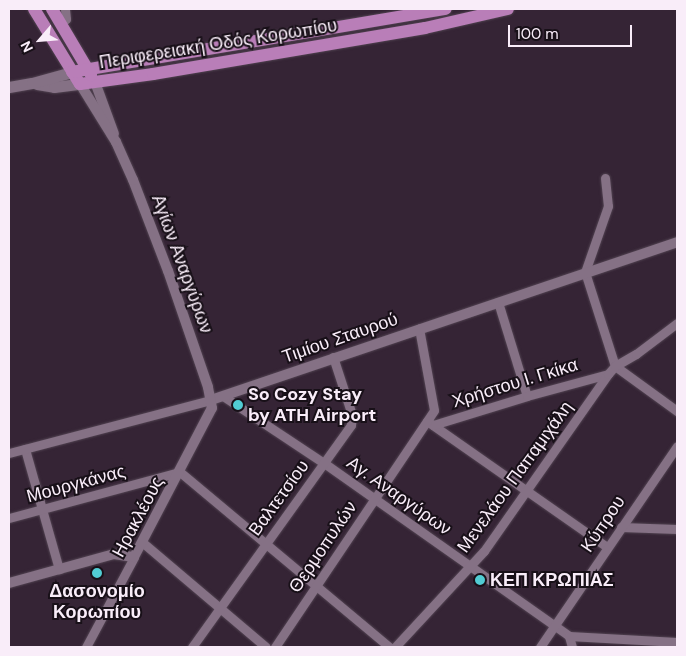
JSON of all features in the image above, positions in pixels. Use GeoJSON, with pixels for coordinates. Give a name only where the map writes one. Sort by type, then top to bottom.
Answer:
{"type":"FeatureCollection","features":[{"type":"Feature","properties":{"kind":"main road"},"geometry":{"type":"LineString","coordinates":[[32,84],[54,87],[80,84],[34,9]]}},
{"type":"Feature","properties":{"kind":"main road"},"geometry":{"type":"LineString","coordinates":[[52,9],[95,82]]}},
{"type":"Feature","properties":{"kind":"main road","name":"Περιφερειακή Οδός Κορωπίου"},"geometry":{"type":"LineString","coordinates":[[72,72],[116,63],[161,58],[446,9]]}},
{"type":"Feature","properties":{"kind":"main road","name":"Περιφερειακή Οδός Κορωπίου"},"geometry":{"type":"LineString","coordinates":[[80,84],[425,28],[508,9]]}},
{"type":"Feature","properties":{"kind":"main road"},"geometry":{"type":"LineString","coordinates":[[79,53],[92,59],[116,63]]}},
{"type":"Feature","properties":{"kind":"main road"},"geometry":{"type":"LineString","coordinates":[[9,87],[32,84],[72,72]]}},
{"type":"Feature","properties":{"kind":"street"},"geometry":{"type":"LineString","coordinates":[[60,23],[66,19],[65,9]]}},
{"type":"Feature","properties":{"kind":"street","name":"Αγίων Αναργύρων"},"geometry":{"type":"LineString","coordinates":[[95,82],[111,120],[116,142],[168,271],[211,400]]}},
{"type":"Feature","properties":{"kind":"street","name":"Αγίων Αναργύρων"},"geometry":{"type":"LineString","coordinates":[[80,84],[116,142]]}},
{"type":"Feature","properties":{"kind":"street"},"geometry":{"type":"LineString","coordinates":[[605,178],[608,206],[585,272],[616,366],[677,411]]}},
{"type":"Feature","properties":{"kind":"street","name":"Τιμίου Σταυρού"},"geometry":{"type":"LineString","coordinates":[[9,453],[211,400],[333,357],[677,242]]}},
{"type":"Feature","properties":{"kind":"street"},"geometry":{"type":"LineString","coordinates":[[498,302],[527,396]]}},
{"type":"Feature","properties":{"kind":"street","name":"Μενελάου Παπαμιχάλη"},"geometry":{"type":"LineString","coordinates":[[395,647],[471,567],[527,491],[608,374],[616,366],[636,354],[677,323]]}},
{"type":"Feature","properties":{"kind":"street","name":"Θερμοπυλών"},"geometry":{"type":"LineString","coordinates":[[275,647],[375,498],[430,423],[434,405],[419,328]]}},
{"type":"Feature","properties":{"kind":"street","name":"Βαλτετσίου"},"geometry":{"type":"LineString","coordinates":[[192,647],[351,425],[352,415],[333,357]]}},
{"type":"Feature","properties":{"kind":"street","name":"Χρήστου Ι. Γκίκα"},"geometry":{"type":"LineString","coordinates":[[430,423],[608,374]]}},
{"type":"Feature","properties":{"kind":"street","name":"Αγ. Αναργύρων"},"geometry":{"type":"LineString","coordinates":[[222,396],[375,498],[569,636]]}},
{"type":"Feature","properties":{"kind":"street","name":"Ηρακλέους"},"geometry":{"type":"LineString","coordinates":[[86,647],[212,412],[211,400]]}},
{"type":"Feature","properties":{"kind":"street"},"geometry":{"type":"LineString","coordinates":[[430,423],[607,547]]}},
{"type":"Feature","properties":{"kind":"street","name":"Κύπρου"},"geometry":{"type":"LineString","coordinates":[[540,647],[677,446]]}},
{"type":"Feature","properties":{"kind":"street"},"geometry":{"type":"LineString","coordinates":[[25,450],[59,569]]}},
{"type":"Feature","properties":{"kind":"street"},"geometry":{"type":"LineString","coordinates":[[180,472],[315,587],[389,647]]}},
{"type":"Feature","properties":{"kind":"street","name":"Μουργκάνας"},"geometry":{"type":"LineString","coordinates":[[9,518],[180,472]]}},
{"type":"Feature","properties":{"kind":"street"},"geometry":{"type":"LineString","coordinates":[[621,526],[677,529]]}},
{"type":"Feature","properties":{"kind":"street"},"geometry":{"type":"LineString","coordinates":[[142,542],[266,647]]}},
{"type":"Feature","properties":{"kind":"street"},"geometry":{"type":"LineString","coordinates":[[9,583],[114,554],[134,557]]}},
{"type":"Feature","properties":{"kind":"street"},"geometry":{"type":"LineString","coordinates":[[572,647],[569,636],[677,642]]}},
{"type":"Feature","properties":{"kind":"place","name":"So Cozy Stay by ATH Airport"},"geometry":{"type":"Point","coordinates":[238,405]}},
{"type":"Feature","properties":{"kind":"place","name":"Δασονομίο Κορωπίου"},"geometry":{"type":"Point","coordinates":[97,573]}},
{"type":"Feature","properties":{"kind":"place","name":"ΚΕΠ ΚΡΩΠΙΑΣ"},"geometry":{"type":"Point","coordinates":[480,580]}}]}
